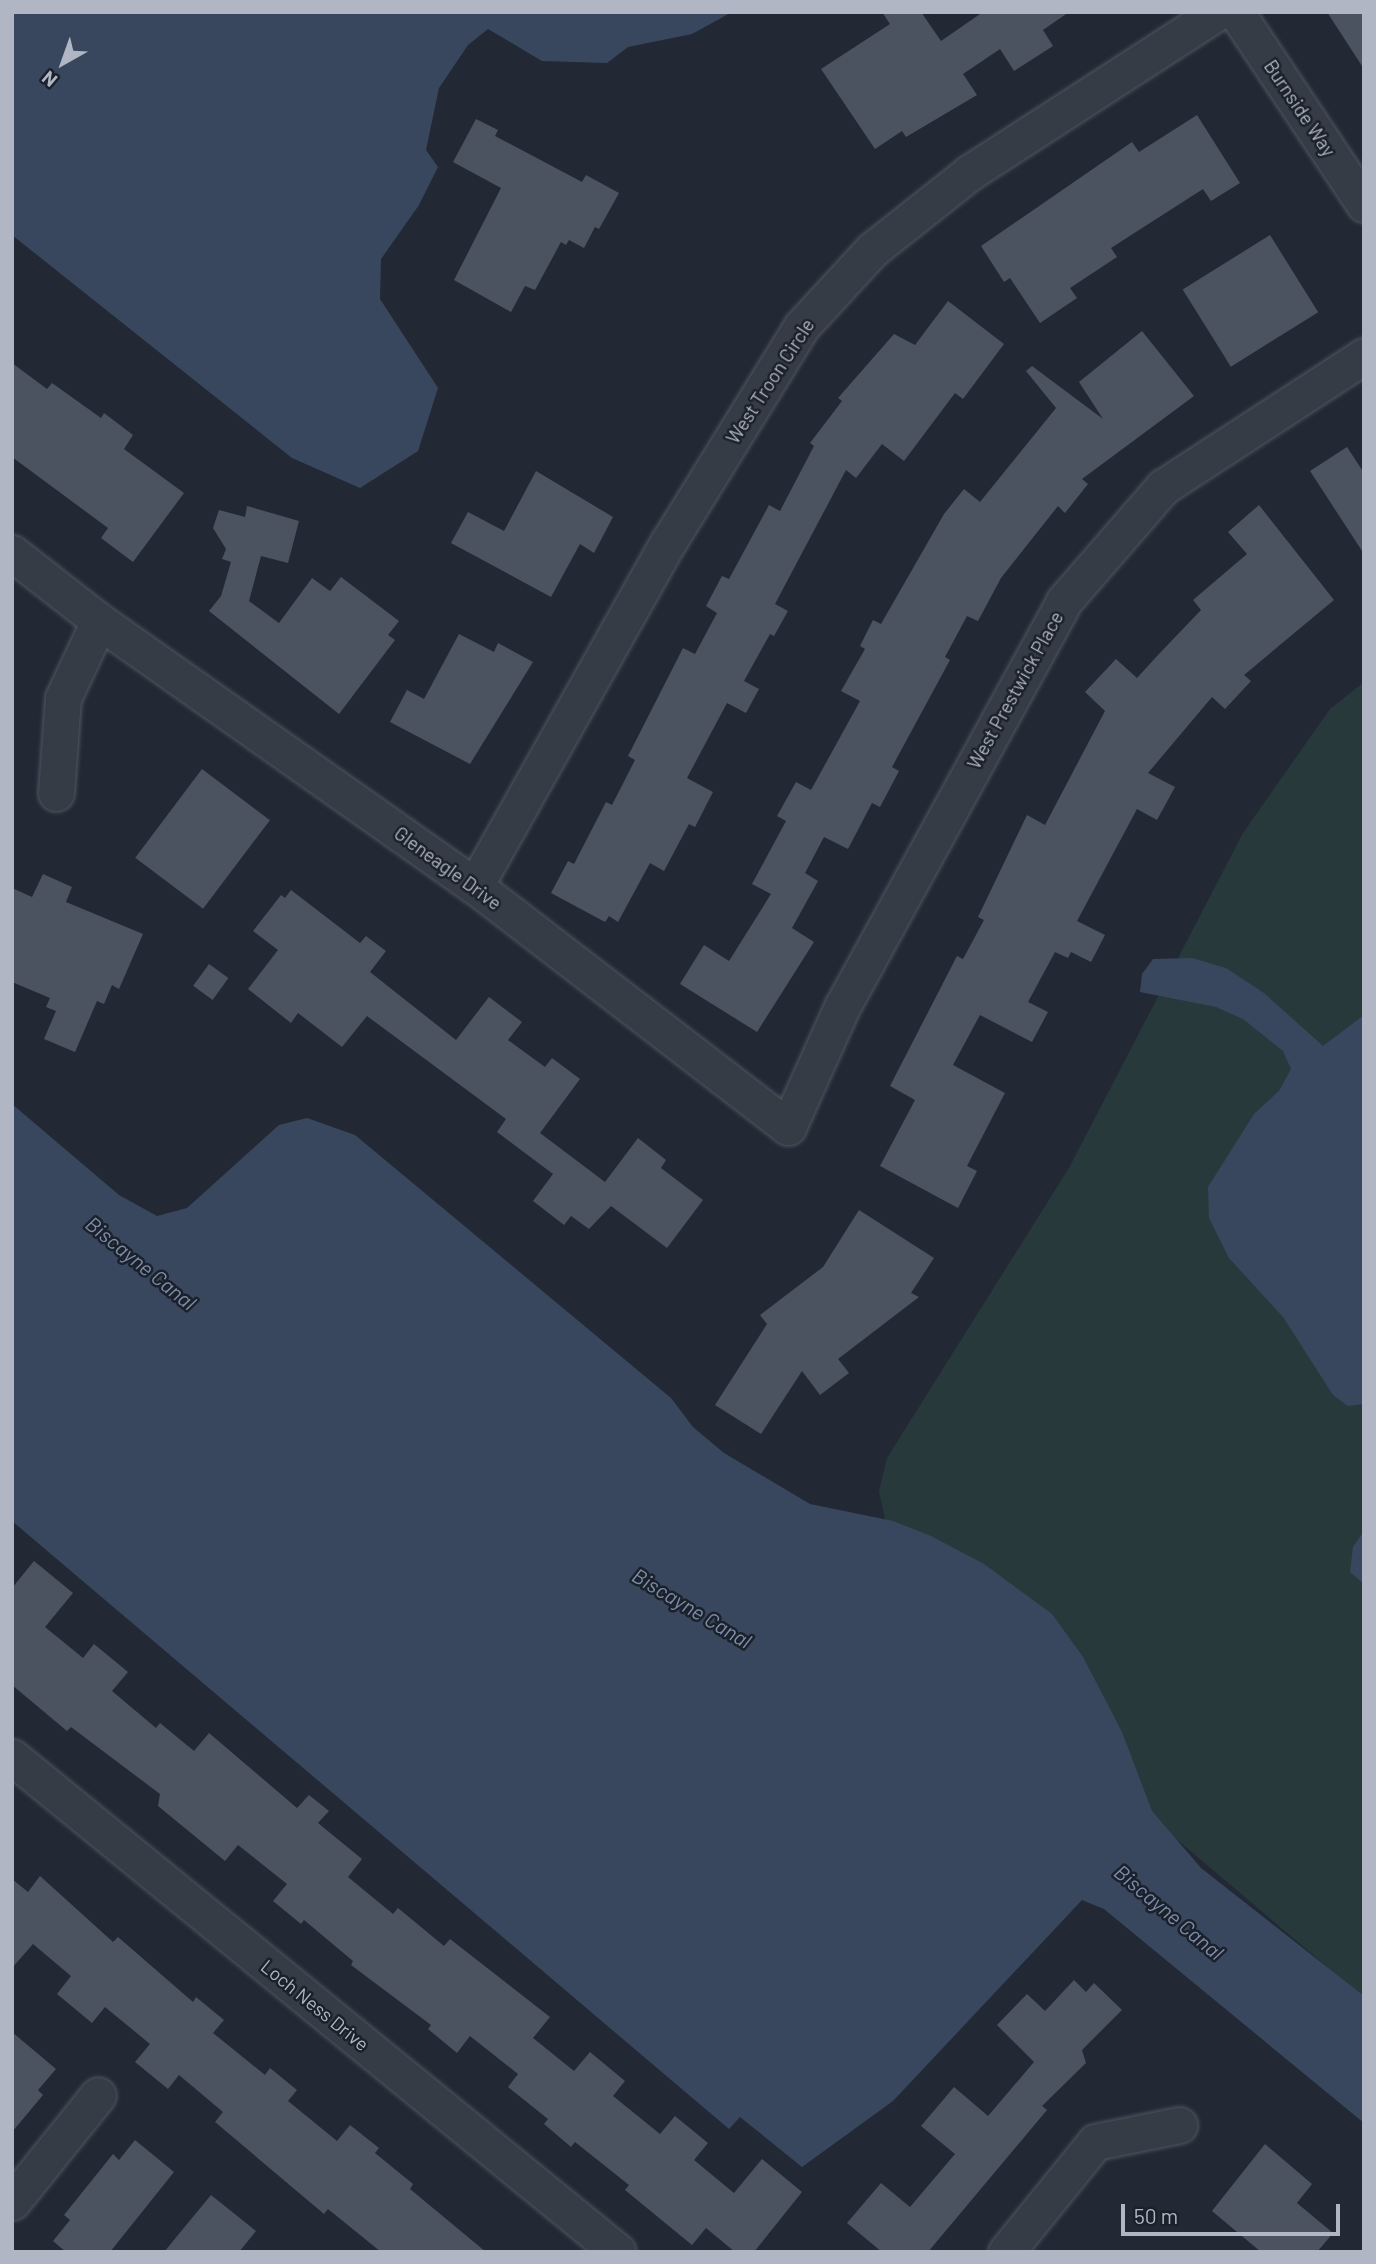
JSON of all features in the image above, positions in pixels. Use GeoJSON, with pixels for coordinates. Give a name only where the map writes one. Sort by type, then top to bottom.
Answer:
{"type":"FeatureCollection","features":[{"type":"Feature","properties":{"kind":"street","name":"West Troon Circle"},"geometry":{"type":"LineString","coordinates":[[475,886],[669,541],[801,327],[872,250],[969,173],[1218,12]]}},
{"type":"Feature","properties":{"kind":"street","name":"Burnside Way"},"geometry":{"type":"LineString","coordinates":[[1236,12],[1364,204]]}},
{"type":"Feature","properties":{"kind":"street","name":"West Prestwick Place"},"geometry":{"type":"LineString","coordinates":[[788,1127],[842,1007],[1064,601],[1163,487],[1364,356]]}},
{"type":"Feature","properties":{"kind":"street","name":"Gleneagle Drive"},"geometry":{"type":"LineString","coordinates":[[12,553],[99,621],[475,886],[788,1127]]}},
{"type":"Feature","properties":{"kind":"street"},"geometry":{"type":"LineString","coordinates":[[56,793],[63,698],[99,621]]}},
{"type":"Feature","properties":{"kind":"street","name":"Loch Ness Drive"},"geometry":{"type":"LineString","coordinates":[[12,1757],[618,2252]]}},
{"type":"Feature","properties":{"kind":"street"},"geometry":{"type":"LineString","coordinates":[[12,2202],[98,2095]]}},
{"type":"Feature","properties":{"kind":"street"},"geometry":{"type":"LineString","coordinates":[[1006,2252],[1095,2142],[1180,2125]]}},
{"type":"Feature","properties":{"kind":"shaded area"},"geometry":{"type":"Polygon","coordinates":[[[1364,682],[1364,1998],[1109,1782],[892,1551],[879,1491],[887,1458],[1069,1168],[1243,833],[1330,709],[1364,682]]]}},
{"type":"Feature","properties":{"kind":"water"},"geometry":{"type":"Polygon","coordinates":[[[12,12],[732,12],[692,34],[628,47],[607,63],[542,61],[488,29],[468,45],[439,88],[426,150],[438,167],[419,205],[381,259],[380,299],[438,388],[418,451],[360,488],[292,458],[12,235],[12,12]]]}},
{"type":"Feature","properties":{"kind":"water"},"geometry":{"type":"Polygon","coordinates":[[[1192,958],[1226,968],[1264,993],[1323,1046],[1364,1015],[1364,1404],[1348,1406],[1333,1395],[1283,1317],[1229,1258],[1209,1218],[1208,1187],[1254,1114],[1279,1091],[1291,1069],[1283,1051],[1243,1019],[1216,1007],[1140,992],[1142,974],[1153,959],[1192,958]]]}},
{"type":"Feature","properties":{"kind":"water","name":"Biscayne Canal"},"geometry":{"type":"Polygon","coordinates":[[[12,1104],[119,1195],[157,1216],[187,1208],[279,1125],[307,1118],[355,1135],[671,1398],[693,1427],[724,1453],[810,1504],[893,1521],[931,1536],[984,1564],[1052,1614],[1083,1657],[1122,1732],[1152,1811],[1201,1868],[1364,1996],[1364,2123],[1104,1909],[1082,1900],[893,2101],[802,2167],[740,2117],[729,2129],[12,1521],[12,1104]]]}},
{"type":"Feature","properties":{"kind":"water"},"geometry":{"type":"Polygon","coordinates":[[[1364,1531],[1364,1584],[1350,1572],[1353,1547],[1364,1531]]]}},
{"type":"Feature","properties":{"kind":"building"},"geometry":{"type":"Polygon","coordinates":[[[882,12],[921,12],[941,41],[983,12],[1069,12],[1043,30],[1053,46],[1014,71],[1000,49],[963,74],[977,95],[906,137],[902,131],[875,149],[821,69],[890,24],[882,12]]]}},
{"type":"Feature","properties":{"kind":"building"},"geometry":{"type":"Polygon","coordinates":[[[1327,12],[1364,12],[1364,69],[1327,12]]]}},
{"type":"Feature","properties":{"kind":"building"},"geometry":{"type":"Polygon","coordinates":[[[1197,115],[1240,183],[1211,201],[1203,189],[1111,248],[1117,257],[1070,288],[1077,298],[1040,323],[1010,278],[1004,282],[981,246],[1132,142],[1139,152],[1197,115]]]}},
{"type":"Feature","properties":{"kind":"building"},"geometry":{"type":"Polygon","coordinates":[[[476,119],[498,130],[495,136],[582,182],[586,175],[619,193],[599,229],[595,227],[584,248],[569,240],[566,245],[561,242],[535,290],[525,286],[511,312],[454,280],[501,188],[453,162],[476,119]]]}},
{"type":"Feature","properties":{"kind":"building"},"geometry":{"type":"Polygon","coordinates":[[[1270,235],[1318,312],[1231,367],[1183,290],[1270,235]]]}},
{"type":"Feature","properties":{"kind":"building"},"geometry":{"type":"Polygon","coordinates":[[[948,301],[1004,344],[963,399],[955,393],[904,461],[882,444],[856,478],[846,470],[775,604],[788,611],[774,636],[770,634],[744,681],[759,689],[746,713],[727,703],[687,778],[713,792],[695,827],[689,824],[664,871],[650,863],[618,922],[609,916],[605,922],[551,893],[568,861],[574,864],[606,802],[612,805],[635,760],[628,756],[683,648],[695,654],[717,613],[706,606],[722,576],[729,579],[769,505],[780,511],[814,446],[810,443],[842,401],[838,398],[894,334],[915,345],[948,301]]]}},
{"type":"Feature","properties":{"kind":"building"},"geometry":{"type":"Polygon","coordinates":[[[1142,331],[1194,396],[1082,479],[1088,484],[1065,513],[1058,506],[1001,578],[978,621],[967,616],[945,657],[950,660],[892,767],[899,771],[880,807],[872,803],[848,849],[824,837],[805,873],[818,881],[792,928],[814,942],[757,1032],[680,984],[704,945],[729,961],[771,894],[752,884],[786,821],[777,816],[796,782],[811,790],[860,701],[841,691],[865,649],[860,646],[873,620],[881,624],[944,514],[964,489],[980,502],[1056,408],[1026,371],[1032,366],[1103,419],[1079,382],[1142,331]]]}},
{"type":"Feature","properties":{"kind":"building"},"geometry":{"type":"Polygon","coordinates":[[[12,363],[47,389],[52,383],[101,418],[104,413],[133,435],[124,449],[184,493],[133,562],[101,538],[108,528],[12,457],[12,363]]]}},
{"type":"Feature","properties":{"kind":"building"},"geometry":{"type":"Polygon","coordinates":[[[1347,447],[1364,473],[1364,554],[1310,471],[1347,447]]]}},
{"type":"Feature","properties":{"kind":"building"},"geometry":{"type":"Polygon","coordinates":[[[536,471],[613,517],[594,553],[580,544],[551,597],[451,543],[468,512],[504,531],[536,471]]]}},
{"type":"Feature","properties":{"kind":"building"},"geometry":{"type":"Polygon","coordinates":[[[1259,505],[1334,600],[1244,675],[1251,681],[1225,709],[1212,697],[1148,773],[1175,787],[1157,820],[1137,809],[1077,921],[1105,935],[1091,962],[1071,952],[1068,958],[1055,952],[1028,1002],[1048,1012],[1032,1042],[980,1015],[953,1065],[1005,1093],[967,1166],[977,1171],[958,1208],[880,1166],[915,1100],[890,1086],[957,956],[963,959],[984,920],[978,917],[1027,815],[1045,825],[1105,711],[1085,692],[1116,659],[1137,678],[1201,610],[1193,600],[1247,554],[1228,532],[1259,505]]]}},
{"type":"Feature","properties":{"kind":"building"},"geometry":{"type":"Polygon","coordinates":[[[247,506],[299,521],[288,563],[261,556],[249,601],[279,623],[312,578],[330,591],[341,577],[399,621],[388,635],[395,640],[339,714],[209,611],[221,596],[231,562],[222,559],[226,549],[213,528],[219,510],[245,517],[247,506]]]}},
{"type":"Feature","properties":{"kind":"building"},"geometry":{"type":"Polygon","coordinates":[[[459,634],[494,652],[498,643],[533,662],[470,764],[390,722],[407,690],[424,699],[459,634]]]}},
{"type":"Feature","properties":{"kind":"building"},"geometry":{"type":"Polygon","coordinates":[[[202,769],[270,820],[203,909],[135,858],[202,769]]]}},
{"type":"Feature","properties":{"kind":"building"},"geometry":{"type":"Polygon","coordinates":[[[43,874],[72,887],[66,902],[143,934],[119,989],[112,985],[104,1004],[97,1001],[75,1052],[44,1039],[56,1011],[46,1007],[50,998],[12,982],[12,888],[32,897],[43,874]]]}},
{"type":"Feature","properties":{"kind":"building"},"geometry":{"type":"Polygon","coordinates":[[[291,890],[360,943],[366,936],[386,951],[370,972],[456,1040],[489,997],[522,1022],[508,1040],[545,1067],[552,1058],[580,1079],[540,1133],[605,1182],[638,1138],[666,1160],[661,1168],[703,1200],[667,1248],[611,1206],[589,1229],[571,1216],[564,1225],[533,1201],[553,1174],[497,1132],[506,1119],[367,1016],[342,1047],[298,1013],[291,1023],[248,989],[278,950],[253,931],[281,895],[285,898],[291,890]]]}},
{"type":"Feature","properties":{"kind":"building"},"geometry":{"type":"Polygon","coordinates":[[[209,964],[228,978],[213,1000],[193,986],[209,964]]]}},
{"type":"Feature","properties":{"kind":"building"},"geometry":{"type":"Polygon","coordinates":[[[859,1210],[934,1258],[911,1293],[919,1297],[838,1359],[849,1373],[820,1395],[802,1371],[761,1434],[715,1405],[767,1324],[760,1315],[823,1267],[859,1210]]]}},
{"type":"Feature","properties":{"kind":"building"},"geometry":{"type":"Polygon","coordinates":[[[34,1561],[73,1593],[45,1627],[83,1658],[94,1644],[128,1672],[112,1691],[156,1728],[160,1723],[194,1751],[209,1733],[297,1808],[309,1795],[329,1811],[318,1823],[362,1859],[348,1877],[393,1914],[398,1908],[444,1946],[450,1939],[550,2017],[533,2038],[574,2071],[590,2052],[625,2081],[613,2096],[660,2134],[675,2116],[708,2143],[694,2160],[734,2193],[762,2159],[802,2192],[754,2252],[735,2252],[706,2228],[692,2245],[625,2190],[629,2185],[575,2142],[571,2147],[544,2124],[548,2119],[508,2087],[518,2074],[470,2036],[457,2053],[428,2029],[431,2025],[351,1965],[353,1961],[304,1920],[301,1924],[273,1901],[287,1884],[238,1845],[225,1861],[158,1806],[160,1794],[71,1727],[67,1731],[12,1685],[12,1588],[34,1561]]]}},
{"type":"Feature","properties":{"kind":"building"},"geometry":{"type":"Polygon","coordinates":[[[40,1876],[113,1942],[118,1937],[193,2002],[196,1997],[224,2020],[213,2033],[265,2075],[270,2068],[297,2090],[288,2101],[337,2141],[350,2125],[379,2148],[375,2153],[413,2184],[410,2189],[486,2252],[381,2252],[328,2209],[324,2214],[215,2122],[223,2112],[179,2075],[168,2089],[135,2062],[150,2044],[105,2007],[92,2023],[57,1994],[71,1976],[33,1944],[12,1968],[12,1879],[28,1892],[40,1876]]]}},
{"type":"Feature","properties":{"kind":"building"},"geometry":{"type":"Polygon","coordinates":[[[1074,1980],[1086,1992],[1094,1983],[1122,2010],[1082,2050],[1086,2063],[1042,2106],[1047,2110],[928,2252],[882,2252],[847,2223],[881,2183],[910,2207],[955,2154],[921,2126],[954,2087],[988,2116],[1034,2062],[997,2025],[1027,1994],[1045,2011],[1074,1980]]]}},
{"type":"Feature","properties":{"kind":"building"},"geometry":{"type":"Polygon","coordinates":[[[12,2032],[56,2069],[38,2090],[43,2095],[12,2132],[12,2032]]]}},
{"type":"Feature","properties":{"kind":"building"},"geometry":{"type":"Polygon","coordinates":[[[135,2140],[174,2172],[110,2252],[66,2252],[53,2241],[70,2220],[64,2215],[113,2154],[119,2160],[135,2140]]]}},
{"type":"Feature","properties":{"kind":"building"},"geometry":{"type":"Polygon","coordinates":[[[1265,2144],[1312,2184],[1297,2203],[1333,2233],[1317,2252],[1261,2252],[1212,2211],[1265,2144]]]}},
{"type":"Feature","properties":{"kind":"building"},"geometry":{"type":"Polygon","coordinates":[[[211,2195],[256,2231],[239,2252],[164,2252],[211,2195]]]}}]}
